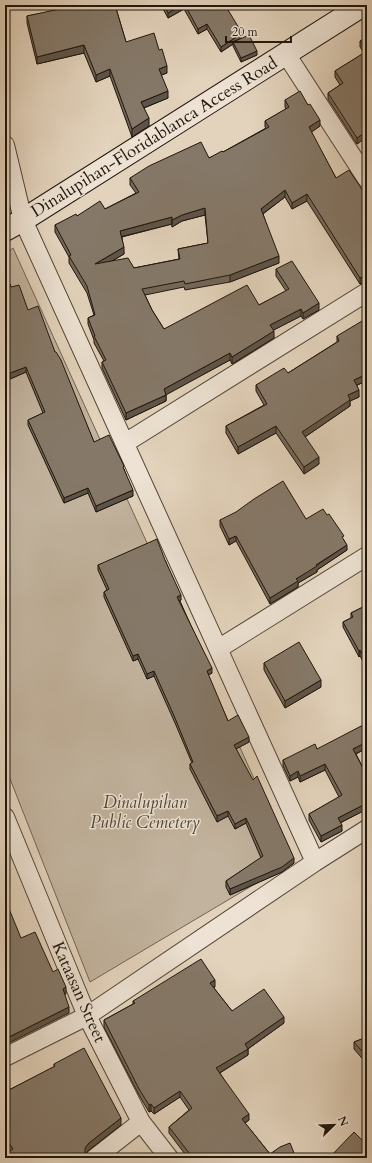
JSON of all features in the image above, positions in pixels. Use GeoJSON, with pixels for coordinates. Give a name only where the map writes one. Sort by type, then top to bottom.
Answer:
{"type":"FeatureCollection","features":[{"type":"Feature","properties":{"kind":"main road","name":"Dinalupihan-Floridablanca Access Road"},"geometry":{"type":"LineString","coordinates":[[14,225],[363,5]]}},
{"type":"Feature","properties":{"kind":"street"},"geometry":{"type":"LineString","coordinates":[[286,54],[367,179]]}},
{"type":"Feature","properties":{"kind":"street"},"geometry":{"type":"LineString","coordinates":[[5,145],[14,225],[125,442],[315,862]]}},
{"type":"Feature","properties":{"kind":"street"},"geometry":{"type":"LineString","coordinates":[[125,442],[367,292]]}},
{"type":"Feature","properties":{"kind":"street"},"geometry":{"type":"LineString","coordinates":[[218,649],[367,556]]}},
{"type":"Feature","properties":{"kind":"street","name":"Kataasan Street"},"geometry":{"type":"LineString","coordinates":[[5,818],[87,1016],[141,1122],[169,1158]]}},
{"type":"Feature","properties":{"kind":"street"},"geometry":{"type":"LineString","coordinates":[[5,1057],[87,1016],[315,862],[367,829]]}},
{"type":"Feature","properties":{"kind":"street"},"geometry":{"type":"LineString","coordinates":[[95,1158],[141,1122]]}},
{"type":"Feature","properties":{"kind":"green space","name":"Dinalupihan Public Cemetery"},"geometry":{"type":"Polygon","coordinates":[[[13,248],[292,862],[90,982],[5,766],[5,254],[13,248]]]}},
{"type":"Feature","properties":{"kind":"building"},"geometry":{"type":"Polygon","coordinates":[[[69,5],[115,5],[126,42],[154,33],[159,50],[162,49],[167,66],[159,69],[168,91],[141,102],[149,118],[132,129],[110,69],[96,75],[84,45],[37,57],[27,16],[69,7],[69,5]]]}},
{"type":"Feature","properties":{"kind":"building"},"geometry":{"type":"Polygon","coordinates":[[[164,5],[182,5],[168,13],[164,5]]]}},
{"type":"Feature","properties":{"kind":"building"},"geometry":{"type":"Polygon","coordinates":[[[185,5],[225,5],[242,33],[221,47],[207,24],[198,29],[185,5]]]}},
{"type":"Feature","properties":{"kind":"building"},"geometry":{"type":"Polygon","coordinates":[[[249,35],[257,51],[241,58],[233,42],[249,35]]]}},
{"type":"Feature","properties":{"kind":"building"},"geometry":{"type":"Polygon","coordinates":[[[367,37],[367,51],[360,41],[367,37]]]}},
{"type":"Feature","properties":{"kind":"building"},"geometry":{"type":"Polygon","coordinates":[[[367,51],[367,131],[357,138],[328,93],[343,83],[335,71],[367,51]]]}},
{"type":"Feature","properties":{"kind":"building"},"geometry":{"type":"Polygon","coordinates":[[[300,91],[308,105],[310,104],[320,120],[309,127],[336,178],[349,170],[367,197],[367,275],[360,278],[307,194],[292,203],[285,190],[261,209],[279,256],[230,275],[185,284],[184,281],[142,289],[152,310],[164,329],[247,285],[259,305],[289,289],[276,269],[292,261],[319,303],[303,313],[301,309],[270,325],[274,331],[232,357],[230,353],[164,389],[166,395],[126,413],[102,362],[106,360],[94,336],[88,318],[95,315],[87,286],[69,256],[71,255],[55,225],[76,214],[77,216],[100,201],[105,209],[139,192],[130,178],[149,166],[201,142],[209,158],[269,127],[265,121],[289,107],[285,100],[300,91]],[[205,208],[182,215],[172,220],[172,217],[120,231],[124,247],[95,264],[128,258],[134,268],[180,259],[178,249],[208,243],[205,208]]]}},
{"type":"Feature","properties":{"kind":"building"},"geometry":{"type":"Polygon","coordinates":[[[5,272],[11,287],[19,285],[28,310],[38,306],[55,352],[61,360],[94,442],[109,435],[124,466],[123,467],[133,490],[96,506],[88,488],[64,498],[28,420],[45,412],[26,367],[10,373],[5,362],[5,272]]]}},
{"type":"Feature","properties":{"kind":"building"},"geometry":{"type":"Polygon","coordinates":[[[367,318],[367,374],[354,380],[359,390],[348,395],[350,400],[302,432],[319,457],[304,467],[276,426],[238,447],[226,426],[267,404],[256,385],[284,368],[288,373],[339,341],[337,336],[367,318]]]}},
{"type":"Feature","properties":{"kind":"building"},"geometry":{"type":"Polygon","coordinates":[[[283,481],[306,519],[323,509],[327,515],[329,514],[344,536],[342,537],[347,545],[296,579],[298,581],[270,598],[236,536],[229,539],[220,520],[236,512],[283,481]]]}},
{"type":"Feature","properties":{"kind":"building"},"geometry":{"type":"Polygon","coordinates":[[[157,539],[181,595],[177,597],[212,668],[207,671],[228,721],[238,715],[249,737],[234,745],[253,780],[257,776],[294,858],[282,867],[230,889],[226,881],[263,856],[246,818],[235,824],[228,811],[217,816],[190,764],[193,762],[154,671],[147,674],[138,654],[133,656],[104,592],[109,589],[98,565],[157,539]]]}},
{"type":"Feature","properties":{"kind":"building"},"geometry":{"type":"Polygon","coordinates":[[[367,605],[367,658],[365,659],[343,622],[353,617],[351,613],[367,605]]]}},
{"type":"Feature","properties":{"kind":"building"},"geometry":{"type":"Polygon","coordinates":[[[299,642],[321,680],[285,701],[264,663],[299,642]]]}},
{"type":"Feature","properties":{"kind":"building"},"geometry":{"type":"Polygon","coordinates":[[[367,723],[367,742],[353,749],[367,776],[367,803],[338,818],[342,825],[321,836],[309,814],[342,795],[325,764],[300,776],[298,771],[290,776],[283,760],[315,744],[317,749],[367,723]]]}},
{"type":"Feature","properties":{"kind":"building"},"geometry":{"type":"Polygon","coordinates":[[[5,899],[21,938],[35,932],[53,972],[58,969],[66,987],[63,989],[69,1007],[5,1039],[5,899]]]}},
{"type":"Feature","properties":{"kind":"building"},"geometry":{"type":"Polygon","coordinates":[[[201,959],[215,980],[210,983],[232,1011],[264,989],[284,1017],[245,1044],[248,1049],[216,1068],[249,1114],[242,1119],[270,1154],[280,1147],[290,1143],[296,1158],[214,1158],[211,1154],[205,1158],[193,1158],[169,1127],[192,1108],[180,1091],[154,1108],[151,1104],[149,1105],[139,1089],[104,1020],[135,1003],[133,1001],[201,959]]]}},
{"type":"Feature","properties":{"kind":"building"},"geometry":{"type":"Polygon","coordinates":[[[367,1037],[367,1057],[354,1042],[367,1037]]]}},
{"type":"Feature","properties":{"kind":"building"},"geometry":{"type":"Polygon","coordinates":[[[84,1048],[121,1118],[89,1143],[85,1148],[85,1153],[77,1158],[5,1158],[5,1155],[13,1149],[5,1137],[5,1087],[7,1091],[55,1066],[54,1064],[84,1048]]]}},
{"type":"Feature","properties":{"kind":"building"},"geometry":{"type":"Polygon","coordinates":[[[354,1132],[367,1145],[367,1158],[329,1158],[354,1132]]]}},
{"type":"Feature","properties":{"kind":"building"},"geometry":{"type":"Polygon","coordinates":[[[136,1153],[140,1158],[130,1158],[136,1153]]]}}]}
